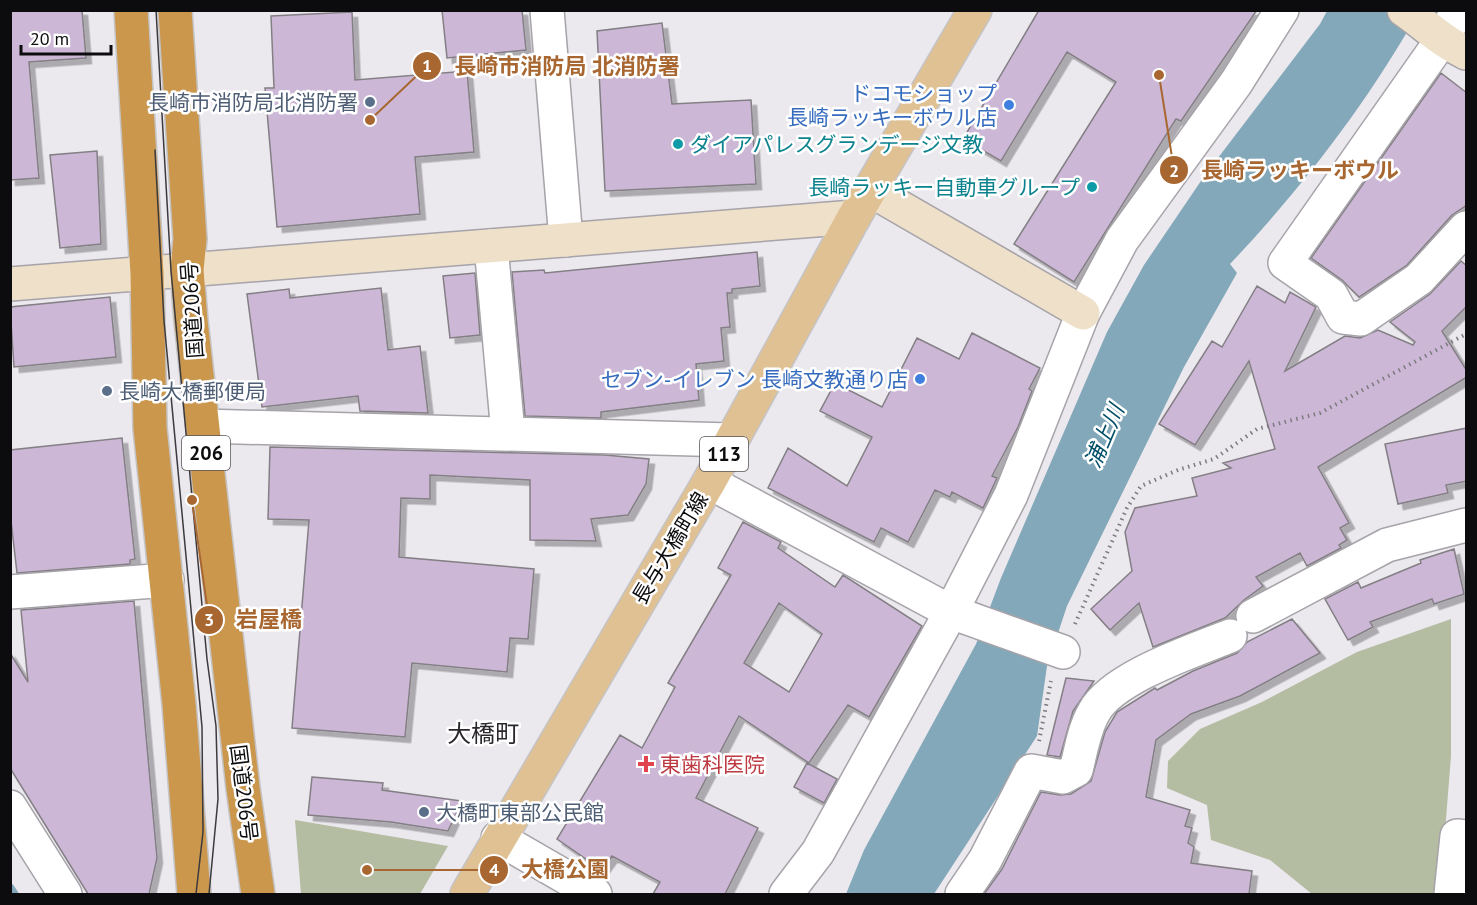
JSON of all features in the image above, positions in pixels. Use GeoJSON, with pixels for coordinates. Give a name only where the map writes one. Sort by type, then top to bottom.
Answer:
{"type":"FeatureCollection","features":[{"type":"Feature","properties":{"kind":"highway","name":"国道206号"},"geometry":{"type":"LineString","coordinates":[[131,10],[147,273],[150,428],[167,580],[194,894]]}},
{"type":"Feature","properties":{"kind":"highway","name":"国道206号"},"geometry":{"type":"LineString","coordinates":[[175,10],[190,239],[187,270],[243,788],[258,894]]}},
{"type":"Feature","properties":{"kind":"main road","name":"長与大橋町線"},"geometry":{"type":"LineString","coordinates":[[467,894],[709,482],[863,204],[975,10]]}},
{"type":"Feature","properties":{"kind":"street"},"geometry":{"type":"LineString","coordinates":[[547,10],[566,240]]}},
{"type":"Feature","properties":{"kind":"street"},"geometry":{"type":"LineString","coordinates":[[786,894],[818,852],[951,612],[1011,495],[1083,313],[1122,240],[1236,82],[1282,10]]}},
{"type":"Feature","properties":{"kind":"street"},"geometry":{"type":"LineString","coordinates":[[1458,10],[1435,32],[1285,263],[1330,295],[1343,317],[1361,319],[1419,279],[1467,228]]}},
{"type":"Feature","properties":{"kind":"street"},"geometry":{"type":"LineString","coordinates":[[10,284],[566,240],[863,204],[1083,313]]}},
{"type":"Feature","properties":{"kind":"street"},"geometry":{"type":"LineString","coordinates":[[491,246],[508,433]]}},
{"type":"Feature","properties":{"kind":"street"},"geometry":{"type":"LineString","coordinates":[[203,426],[731,440]]}},
{"type":"Feature","properties":{"kind":"street"},"geometry":{"type":"LineString","coordinates":[[709,482],[951,612],[1063,652]]}},
{"type":"Feature","properties":{"kind":"street"},"geometry":{"type":"LineString","coordinates":[[962,894],[985,860],[1031,771],[1063,777],[1076,770],[1094,711],[1103,700],[1127,681],[1241,626],[1387,545],[1467,525]]}},
{"type":"Feature","properties":{"kind":"street"},"geometry":{"type":"LineString","coordinates":[[10,592],[167,580]]}},
{"type":"Feature","properties":{"kind":"street"},"geometry":{"type":"LineString","coordinates":[[10,807],[65,894]]}},
{"type":"Feature","properties":{"kind":"street"},"geometry":{"type":"LineString","coordinates":[[1451,894],[1457,836],[1467,837]]}},
{"type":"Feature","properties":{"kind":"street"},"geometry":{"type":"LineString","coordinates":[[498,838],[595,894]]}},
{"type":"Feature","properties":{"kind":"path"},"geometry":{"type":"LineString","coordinates":[[1031,771],[1052,679],[1127,508],[1141,486],[1178,470],[1214,459],[1257,429],[1320,413],[1467,334]]}},
{"type":"Feature","properties":{"kind":"green space"},"geometry":{"type":"Polygon","coordinates":[[[1451,619],[1451,756],[1440,894],[1312,894],[1270,860],[1211,840],[1207,805],[1167,788],[1168,761],[1200,729],[1262,702],[1357,652],[1451,619]]]}},
{"type":"Feature","properties":{"kind":"green space"},"geometry":{"type":"Polygon","coordinates":[[[295,820],[448,846],[420,894],[301,894],[295,820]]]}},
{"type":"Feature","properties":{"kind":"water","name":"浦上川"},"geometry":{"type":"Polygon","coordinates":[[[1327,11],[1419,11],[1356,111],[1308,175],[1230,264],[1237,273],[1184,367],[1067,606],[1047,666],[1037,736],[934,894],[846,894],[864,850],[976,644],[1001,578],[1107,332],[1144,265],[1205,175],[1320,24],[1327,11]]]}},
{"type":"Feature","properties":{"kind":"building"},"geometry":{"type":"Polygon","coordinates":[[[10,10],[82,10],[86,58],[29,62],[39,178],[10,180],[10,10]]]}},
{"type":"Feature","properties":{"kind":"building"},"geometry":{"type":"Polygon","coordinates":[[[442,10],[522,10],[526,50],[447,58],[442,10]]]}},
{"type":"Feature","properties":{"kind":"building"},"geometry":{"type":"Polygon","coordinates":[[[1039,10],[1257,10],[1181,121],[1176,119],[1074,282],[1014,244],[1116,82],[1067,52],[1001,161],[963,139],[1039,10]]]}},
{"type":"Feature","properties":{"kind":"building"},"geometry":{"type":"Polygon","coordinates":[[[352,12],[355,80],[467,71],[474,152],[415,157],[420,214],[277,227],[265,88],[274,88],[271,16],[352,12]]]}},
{"type":"Feature","properties":{"kind":"building","name":"ダイアパレスグランデージ文教"},"geometry":{"type":"Polygon","coordinates":[[[662,23],[672,104],[751,100],[756,184],[605,191],[597,31],[662,23]]]}},
{"type":"Feature","properties":{"kind":"building"},"geometry":{"type":"Polygon","coordinates":[[[1441,73],[1467,93],[1467,205],[1452,215],[1407,265],[1359,297],[1342,280],[1311,258],[1441,73]]]}},
{"type":"Feature","properties":{"kind":"building"},"geometry":{"type":"Polygon","coordinates":[[[97,151],[101,244],[60,248],[50,155],[97,151]]]}},
{"type":"Feature","properties":{"kind":"building"},"geometry":{"type":"Polygon","coordinates":[[[757,252],[760,286],[732,289],[732,293],[727,293],[730,327],[721,328],[724,361],[696,364],[699,400],[601,412],[601,418],[525,416],[512,272],[544,270],[545,273],[757,252]]]}},
{"type":"Feature","properties":{"kind":"building"},"geometry":{"type":"Polygon","coordinates":[[[1461,261],[1467,266],[1467,306],[1442,331],[1467,371],[1467,377],[1318,467],[1349,523],[1340,528],[1347,540],[1339,545],[1341,548],[1307,566],[1300,553],[1256,577],[1263,586],[1225,618],[1153,647],[1139,603],[1110,630],[1091,609],[1132,571],[1125,532],[1135,508],[1197,496],[1192,478],[1231,468],[1223,463],[1275,449],[1249,361],[1195,445],[1159,424],[1212,341],[1222,347],[1257,286],[1285,303],[1290,292],[1316,307],[1285,371],[1345,336],[1360,338],[1378,330],[1413,345],[1415,342],[1390,322],[1430,294],[1461,261]]]}},
{"type":"Feature","properties":{"kind":"building"},"geometry":{"type":"Polygon","coordinates":[[[475,273],[480,335],[450,338],[443,276],[475,273]]]}},
{"type":"Feature","properties":{"kind":"building"},"geometry":{"type":"Polygon","coordinates":[[[381,288],[388,350],[420,346],[428,413],[360,411],[358,396],[262,407],[247,294],[289,289],[290,298],[381,288]]]}},
{"type":"Feature","properties":{"kind":"building"},"geometry":{"type":"Polygon","coordinates":[[[110,297],[116,357],[14,367],[10,307],[110,297]]]}},
{"type":"Feature","properties":{"kind":"building"},"geometry":{"type":"Polygon","coordinates":[[[972,333],[1040,368],[1029,389],[1032,391],[1018,427],[992,476],[997,478],[983,508],[952,492],[950,497],[935,490],[908,542],[881,528],[874,542],[768,488],[788,448],[847,486],[872,437],[820,411],[835,383],[882,407],[917,338],[959,359],[972,333]]]}},
{"type":"Feature","properties":{"kind":"building"},"geometry":{"type":"Polygon","coordinates":[[[1467,428],[1467,481],[1446,485],[1448,493],[1398,504],[1385,444],[1467,428]]]}},
{"type":"Feature","properties":{"kind":"building"},"geometry":{"type":"Polygon","coordinates":[[[122,438],[135,559],[130,560],[130,564],[17,573],[10,512],[10,450],[122,438]]]}},
{"type":"Feature","properties":{"kind":"building"},"geometry":{"type":"Polygon","coordinates":[[[270,447],[605,455],[649,459],[646,484],[628,515],[591,519],[596,541],[530,540],[530,480],[430,475],[430,499],[401,498],[399,557],[534,569],[528,639],[510,638],[507,672],[412,663],[405,737],[292,728],[309,520],[268,519],[270,447]]]}},
{"type":"Feature","properties":{"kind":"building"},"geometry":{"type":"Polygon","coordinates":[[[743,522],[781,542],[778,548],[835,587],[843,575],[922,626],[869,717],[848,705],[809,763],[739,716],[696,798],[758,828],[725,894],[653,894],[660,882],[612,856],[602,870],[557,839],[620,735],[642,748],[675,687],[668,683],[731,575],[718,568],[743,522]],[[779,603],[744,663],[789,692],[822,634],[779,603]]]}},
{"type":"Feature","properties":{"kind":"building"},"geometry":{"type":"Polygon","coordinates":[[[1454,549],[1464,594],[1434,604],[1432,599],[1370,622],[1373,627],[1348,640],[1325,599],[1358,582],[1361,588],[1421,563],[1420,560],[1454,549]]]}},
{"type":"Feature","properties":{"kind":"building"},"geometry":{"type":"Polygon","coordinates":[[[134,601],[157,858],[149,894],[88,894],[10,768],[10,653],[28,682],[21,610],[134,601]]]}},
{"type":"Feature","properties":{"kind":"building"},"geometry":{"type":"Polygon","coordinates":[[[1292,619],[1320,653],[1240,696],[1191,714],[1156,740],[1146,797],[1190,810],[1185,826],[1192,828],[1188,843],[1194,847],[1191,863],[1252,871],[1249,894],[984,894],[1002,869],[1041,792],[1071,794],[1091,781],[1105,732],[1117,712],[1155,688],[1157,690],[1193,671],[1237,653],[1247,642],[1292,619]]]}},
{"type":"Feature","properties":{"kind":"building"},"geometry":{"type":"Polygon","coordinates":[[[1066,678],[1094,681],[1073,711],[1060,757],[1047,755],[1066,678]]]}},
{"type":"Feature","properties":{"kind":"building"},"geometry":{"type":"Polygon","coordinates":[[[807,763],[837,779],[824,803],[794,787],[807,763]]]}},
{"type":"Feature","properties":{"kind":"building"},"geometry":{"type":"Polygon","coordinates":[[[312,777],[383,783],[382,790],[462,801],[448,831],[391,822],[308,815],[312,777]]]}},
{"type":"Feature","properties":{"kind":"waterway"},"geometry":{"type":"LineString","coordinates":[[10,888],[14,894]]}},
{"type":"Feature","properties":{"kind":"tram line"},"geometry":{"type":"LineString","coordinates":[[156,10],[171,271],[207,659],[216,726],[218,799],[209,894]]}},
{"type":"Feature","properties":{"kind":"tram line"},"geometry":{"type":"LineString","coordinates":[[155,150],[164,321],[202,727],[203,832],[196,894]]}},
{"type":"Feature","properties":{"kind":"place","name":"長崎ラッキーボウル"},"geometry":{"type":"Point","coordinates":[1159,75]}},
{"type":"Feature","properties":{"kind":"place","name":"長崎市消防局北消防署"},"geometry":{"type":"Point","coordinates":[370,102]}},
{"type":"Feature","properties":{"kind":"place","name":"ドコモショップ 長崎ラッキーボウル店"},"geometry":{"type":"Point","coordinates":[1009,105]}},
{"type":"Feature","properties":{"kind":"place","name":"長崎市消防局 北消防署"},"geometry":{"type":"Point","coordinates":[370,120]}},
{"type":"Feature","properties":{"kind":"place","name":"ダイアパレスグランデージ文教"},"geometry":{"type":"Point","coordinates":[678,144]}},
{"type":"Feature","properties":{"kind":"place","name":"長崎ラッキー自動車グループ"},"geometry":{"type":"Point","coordinates":[1092,187]}},
{"type":"Feature","properties":{"kind":"place","name":"セブン-イレブン 長崎文教通り店"},"geometry":{"type":"Point","coordinates":[920,379]}},
{"type":"Feature","properties":{"kind":"place","name":"長崎大橋郵便局"},"geometry":{"type":"Point","coordinates":[107,391]}},
{"type":"Feature","properties":{"kind":"place","name":"岩屋橋"},"geometry":{"type":"Point","coordinates":[192,500]}},
{"type":"Feature","properties":{"kind":"place","name":"東歯科医院"},"geometry":{"type":"Point","coordinates":[646,764]}},
{"type":"Feature","properties":{"kind":"place","name":"大橋町東部公民館"},"geometry":{"type":"Point","coordinates":[424,812]}},
{"type":"Feature","properties":{"kind":"place","name":"大橋公園"},"geometry":{"type":"Point","coordinates":[367,870]}},
{"type":"Feature","properties":{"kind":"district","name":"大橋町"},"geometry":{"type":"Point","coordinates":[483,733]}}]}
